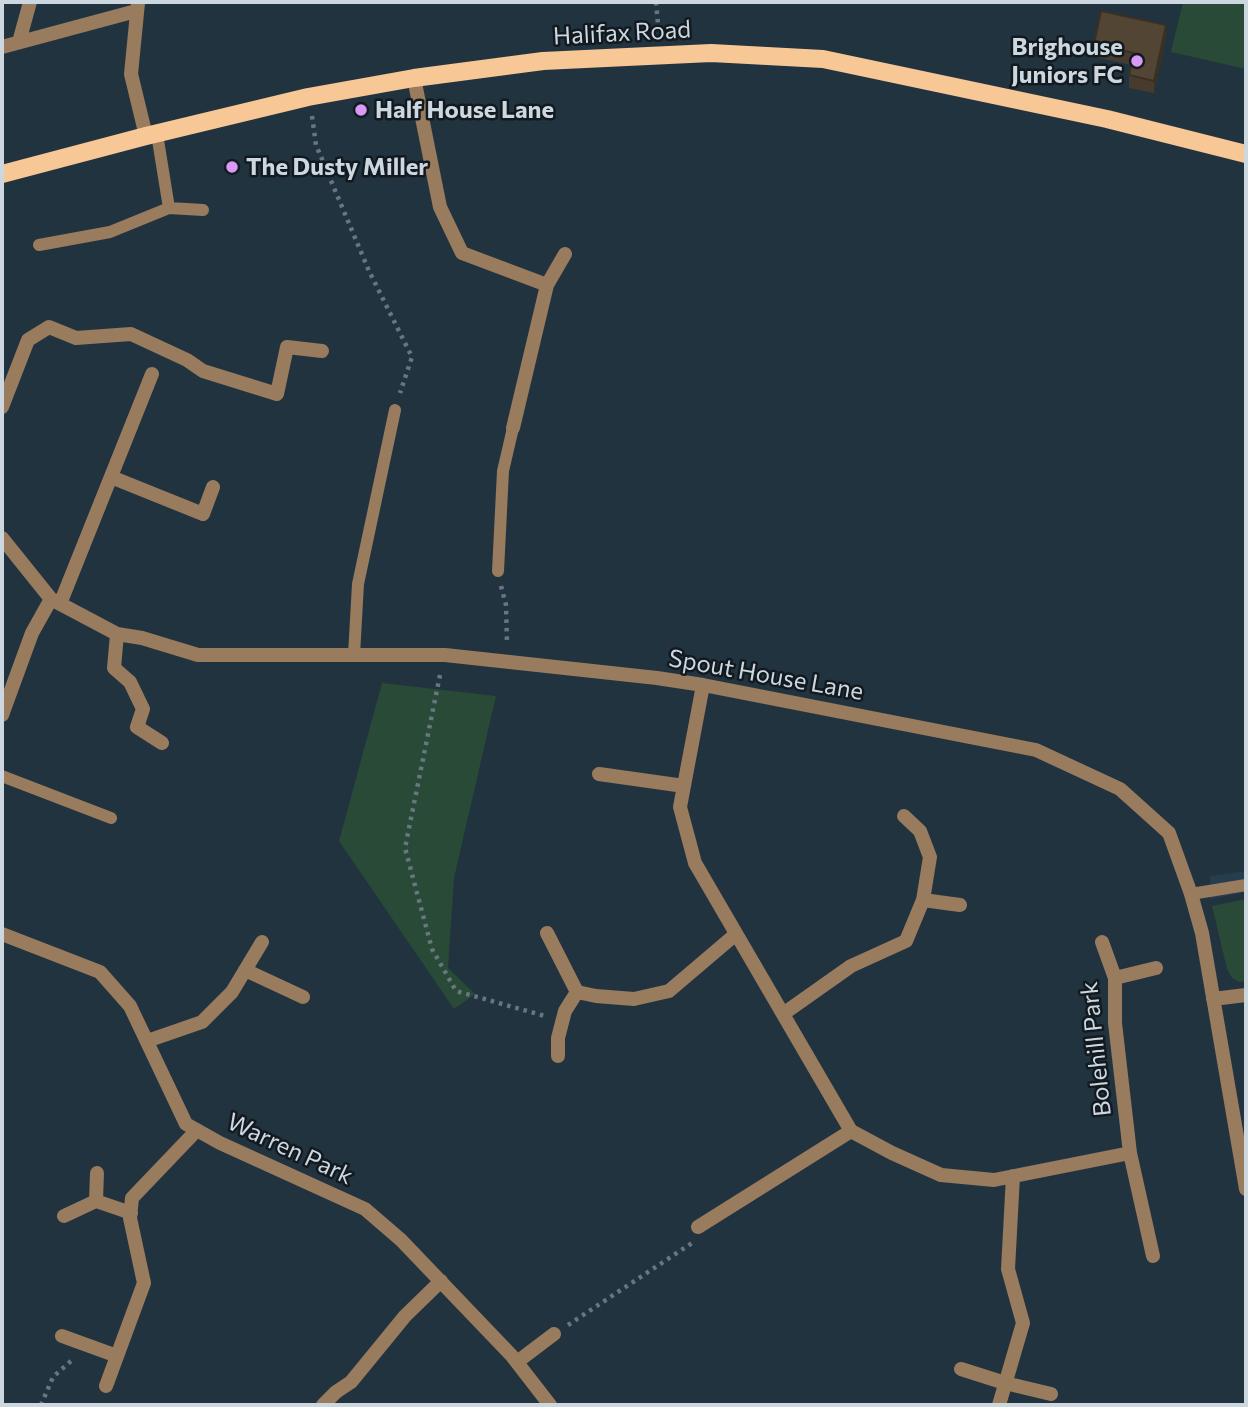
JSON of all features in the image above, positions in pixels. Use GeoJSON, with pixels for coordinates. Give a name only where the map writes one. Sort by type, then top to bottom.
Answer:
{"type":"FeatureCollection","features":[{"type":"Feature","properties":{"kind":"main road","name":"Halifax Road"},"geometry":{"type":"LineString","coordinates":[[2,174],[309,97],[414,78],[543,61],[711,52],[823,59],[1094,116],[1246,154]]}},
{"type":"Feature","properties":{"kind":"street"},"geometry":{"type":"LineString","coordinates":[[19,42],[30,2]]}},
{"type":"Feature","properties":{"kind":"street"},"geometry":{"type":"LineString","coordinates":[[2,47],[137,6],[131,74],[152,135]]}},
{"type":"Feature","properties":{"kind":"street"},"geometry":{"type":"LineString","coordinates":[[414,78],[440,207],[462,253],[547,285]]}},
{"type":"Feature","properties":{"kind":"street"},"geometry":{"type":"LineString","coordinates":[[513,428],[547,285],[565,254]]}},
{"type":"Feature","properties":{"kind":"street"},"geometry":{"type":"LineString","coordinates":[[2,407],[28,340],[49,327],[76,338],[131,334],[187,360],[203,371],[277,394],[287,346],[323,351]]}},
{"type":"Feature","properties":{"kind":"street"},"geometry":{"type":"LineString","coordinates":[[2,715],[32,633],[55,601],[111,477],[152,374]]}},
{"type":"Feature","properties":{"kind":"street"},"geometry":{"type":"LineString","coordinates":[[111,477],[203,514],[213,486]]}},
{"type":"Feature","properties":{"kind":"street","name":"Spout House Lane"},"geometry":{"type":"LineString","coordinates":[[2,538],[55,601],[117,634],[142,638],[198,655],[445,654],[657,678],[1036,750],[1120,789],[1170,833],[1191,894],[1202,933],[1246,1189]]}},
{"type":"Feature","properties":{"kind":"street"},"geometry":{"type":"LineString","coordinates":[[117,634],[114,668],[130,682],[143,709],[137,727],[162,743]]}},
{"type":"Feature","properties":{"kind":"street"},"geometry":{"type":"LineString","coordinates":[[703,685],[680,807],[695,863],[851,1131],[941,1175],[994,1180],[1129,1153]]}},
{"type":"Feature","properties":{"kind":"street"},"geometry":{"type":"LineString","coordinates":[[599,774],[684,786]]}},
{"type":"Feature","properties":{"kind":"street"},"geometry":{"type":"LineString","coordinates":[[783,1014],[851,967],[906,941],[923,900],[930,857],[920,831],[904,816]]}},
{"type":"Feature","properties":{"kind":"street"},"geometry":{"type":"LineString","coordinates":[[923,900],[960,905]]}},
{"type":"Feature","properties":{"kind":"street","name":"Warren Park"},"geometry":{"type":"LineString","coordinates":[[2,933],[100,972],[130,1006],[186,1124],[220,1143],[365,1209],[401,1240],[441,1281],[517,1362],[550,1405]]}},
{"type":"Feature","properties":{"kind":"street"},"geometry":{"type":"LineString","coordinates":[[547,933],[577,992]]}},
{"type":"Feature","properties":{"kind":"street"},"geometry":{"type":"LineString","coordinates":[[577,992],[634,999],[669,991],[736,934]]}},
{"type":"Feature","properties":{"kind":"street"},"geometry":{"type":"LineString","coordinates":[[147,1041],[202,1022],[232,992],[262,942]]}},
{"type":"Feature","properties":{"kind":"street","name":"Bolehill Park"},"geometry":{"type":"LineString","coordinates":[[1102,942],[1115,978],[1115,1023],[1129,1153],[1153,1256]]}},
{"type":"Feature","properties":{"kind":"street"},"geometry":{"type":"LineString","coordinates":[[1115,978],[1156,968]]}},
{"type":"Feature","properties":{"kind":"street"},"geometry":{"type":"LineString","coordinates":[[245,971],[303,997]]}},
{"type":"Feature","properties":{"kind":"street"},"geometry":{"type":"LineString","coordinates":[[558,1056],[558,1038],[565,1011],[577,992]]}},
{"type":"Feature","properties":{"kind":"street"},"geometry":{"type":"LineString","coordinates":[[1213,999],[1246,995]]}},
{"type":"Feature","properties":{"kind":"street"},"geometry":{"type":"LineString","coordinates":[[106,1386],[144,1283],[130,1218],[132,1198],[197,1130]]}},
{"type":"Feature","properties":{"kind":"street"},"geometry":{"type":"LineString","coordinates":[[698,1227],[851,1131]]}},
{"type":"Feature","properties":{"kind":"street"},"geometry":{"type":"LineString","coordinates":[[96,1201],[97,1173]]}},
{"type":"Feature","properties":{"kind":"street"},"geometry":{"type":"LineString","coordinates":[[999,1405],[1023,1324],[1008,1269],[1013,1176]]}},
{"type":"Feature","properties":{"kind":"street"},"geometry":{"type":"LineString","coordinates":[[64,1216],[96,1201],[131,1213]]}},
{"type":"Feature","properties":{"kind":"street"},"geometry":{"type":"LineString","coordinates":[[323,1405],[351,1382],[405,1315],[441,1281]]}},
{"type":"Feature","properties":{"kind":"street"},"geometry":{"type":"LineString","coordinates":[[517,1362],[554,1334]]}},
{"type":"Feature","properties":{"kind":"street"},"geometry":{"type":"LineString","coordinates":[[62,1336],[117,1356]]}},
{"type":"Feature","properties":{"kind":"street"},"geometry":{"type":"LineString","coordinates":[[961,1369],[1051,1394]]}},
{"type":"Feature","properties":{"kind":"lane"},"geometry":{"type":"LineString","coordinates":[[152,135],[169,208]]}},
{"type":"Feature","properties":{"kind":"lane"},"geometry":{"type":"LineString","coordinates":[[39,245],[110,232],[169,208],[203,211]]}},
{"type":"Feature","properties":{"kind":"lane"},"geometry":{"type":"LineString","coordinates":[[354,654],[358,584],[395,411]]}},
{"type":"Feature","properties":{"kind":"lane"},"geometry":{"type":"LineString","coordinates":[[498,571],[503,471],[513,428]]}},
{"type":"Feature","properties":{"kind":"lane"},"geometry":{"type":"LineString","coordinates":[[2,776],[111,818]]}},
{"type":"Feature","properties":{"kind":"lane"},"geometry":{"type":"LineString","coordinates":[[1191,894],[1246,885]]}},
{"type":"Feature","properties":{"kind":"path"},"geometry":{"type":"LineString","coordinates":[[656,2],[659,55]]}},
{"type":"Feature","properties":{"kind":"path"},"geometry":{"type":"LineString","coordinates":[[309,97],[316,145],[369,271],[412,357],[395,411]]}},
{"type":"Feature","properties":{"kind":"path"},"geometry":{"type":"LineString","coordinates":[[498,571],[506,605],[508,662]]}},
{"type":"Feature","properties":{"kind":"path"},"geometry":{"type":"LineString","coordinates":[[445,654],[405,848],[432,949],[456,991],[562,1022]]}},
{"type":"Feature","properties":{"kind":"path"},"geometry":{"type":"LineString","coordinates":[[554,1334],[697,1240],[698,1227]]}},
{"type":"Feature","properties":{"kind":"path"},"geometry":{"type":"LineString","coordinates":[[41,1405],[53,1377],[88,1345]]}},
{"type":"Feature","properties":{"kind":"shaded area"},"geometry":{"type":"Polygon","coordinates":[[[1246,871],[1246,892],[1210,899],[1210,876],[1246,871]]]}},
{"type":"Feature","properties":{"kind":"green space"},"geometry":{"type":"Polygon","coordinates":[[[1183,2],[1246,2],[1246,69],[1171,52],[1183,2]]]}},
{"type":"Feature","properties":{"kind":"green space"},"geometry":{"type":"Polygon","coordinates":[[[382,683],[496,696],[454,878],[448,968],[475,994],[454,1009],[339,841],[382,683]]]}},
{"type":"Feature","properties":{"kind":"green space"},"geometry":{"type":"Polygon","coordinates":[[[1246,899],[1246,981],[1239,982],[1232,978],[1227,969],[1212,906],[1246,899]]]}},
{"type":"Feature","properties":{"kind":"building","name":"Brighouse Juniors FC"},"geometry":{"type":"Polygon","coordinates":[[[1101,11],[1166,25],[1154,81],[1129,75],[1134,53],[1094,44],[1101,11]]]}},
{"type":"Feature","properties":{"kind":"place","name":"Brighouse Juniors FC"},"geometry":{"type":"Point","coordinates":[1137,61]}},
{"type":"Feature","properties":{"kind":"place","name":"Half House Lane"},"geometry":{"type":"Point","coordinates":[361,110]}},
{"type":"Feature","properties":{"kind":"place","name":"The Dusty Miller"},"geometry":{"type":"Point","coordinates":[232,167]}}]}
